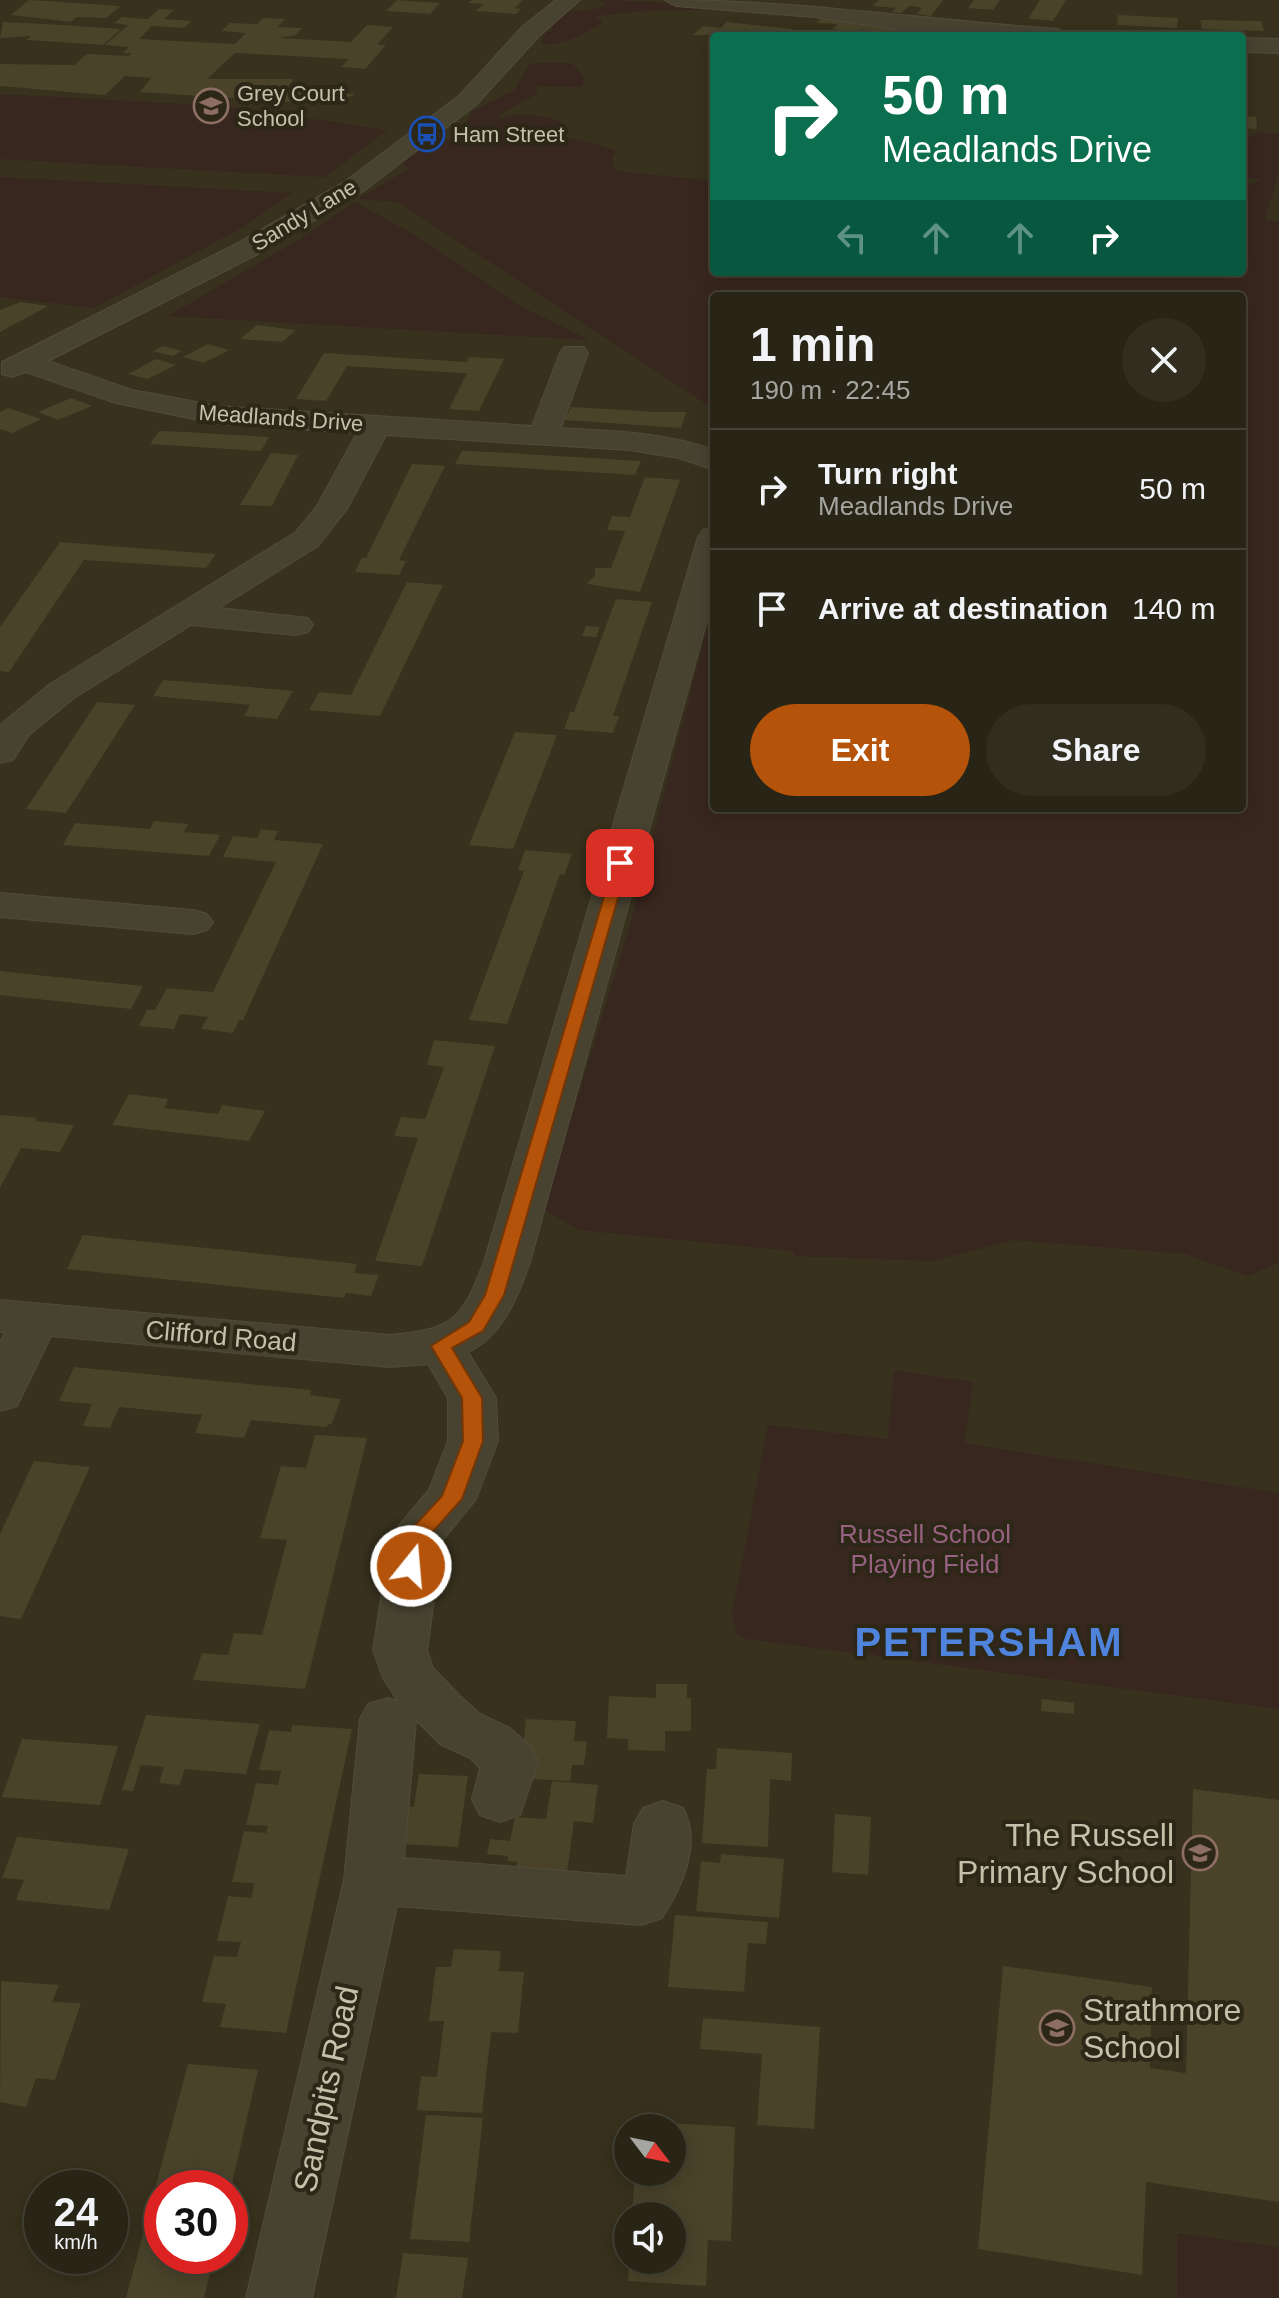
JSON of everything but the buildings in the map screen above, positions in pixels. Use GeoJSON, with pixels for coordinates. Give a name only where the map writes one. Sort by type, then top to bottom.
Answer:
{"type":"FeatureCollection","features":[{"type":"Feature","properties":{"kind":"street","name":"Sandy Lane"},"geometry":{"type":"LineString","coordinates":[[13,368],[249,248],[356,185],[468,100],[530,32],[569,0]]}},
{"type":"Feature","properties":{"kind":"street"},"geometry":{"type":"LineString","coordinates":[[676,0],[773,4],[931,27],[1002,32]]}},
{"type":"Feature","properties":{"kind":"street"},"geometry":{"type":"LineString","coordinates":[[1246,45],[1279,46]]}},
{"type":"Feature","properties":{"kind":"street"},"geometry":{"type":"LineString","coordinates":[[543,435],[574,353]]}},
{"type":"Feature","properties":{"kind":"street","name":"Meadlands Drive"},"geometry":{"type":"LineString","coordinates":[[13,368],[168,408],[218,415],[629,441],[686,450],[710,459]]}},
{"type":"Feature","properties":{"kind":"street"},"geometry":{"type":"LineString","coordinates":[[0,752],[16,728],[62,691],[307,539],[331,509],[376,425]]}},
{"type":"Feature","properties":{"kind":"street"},"geometry":{"type":"LineString","coordinates":[[500,1799],[510,1762],[490,1743],[399,1699],[400,1650],[417,1535],[451,1499],[473,1441],[472,1398],[441,1346],[476,1327],[499,1282],[710,551]]}},
{"type":"Feature","properties":{"kind":"street"},"geometry":{"type":"LineString","coordinates":[[186,615],[296,625]]}},
{"type":"Feature","properties":{"kind":"street"},"geometry":{"type":"LineString","coordinates":[[0,905],[193,922]]}},
{"type":"Feature","properties":{"kind":"street"},"geometry":{"type":"LineString","coordinates":[[0,1394],[18,1318]]}},
{"type":"Feature","properties":{"kind":"street","name":"Clifford Road"},"geometry":{"type":"LineString","coordinates":[[18,1318],[390,1351],[441,1346]]}},
{"type":"Feature","properties":{"kind":"street","name":"Sandpits Road"},"geometry":{"type":"LineString","coordinates":[[279,2298],[373,1880],[399,1699]]}},
{"type":"Feature","properties":{"kind":"street"},"geometry":{"type":"LineString","coordinates":[[373,1880],[641,1901],[655,1880],[663,1824]]}},
{"type":"Feature","properties":{"kind":"green space"},"geometry":{"type":"Polygon","coordinates":[[[595,0],[717,4],[704,10],[655,10],[596,16],[603,22],[580,35],[558,43],[541,44],[544,34],[553,28],[546,24],[556,17],[607,4],[595,0]]]}},
{"type":"Feature","properties":{"kind":"green space"},"geometry":{"type":"Polygon","coordinates":[[[529,64],[573,64],[585,79],[582,87],[536,86],[538,93],[499,115],[499,119],[530,115],[560,121],[563,129],[554,134],[616,152],[612,159],[616,171],[710,181],[710,276],[1246,276],[1246,188],[1261,179],[1246,177],[1246,138],[1259,132],[1279,134],[1278,174],[1265,220],[1279,222],[1279,1262],[1248,1276],[1185,1254],[1013,1240],[933,1261],[795,1256],[793,1251],[579,1230],[544,1209],[630,925],[710,617],[710,812],[1246,812],[1246,292],[710,292],[710,406],[398,202],[358,199],[410,168],[402,163],[433,141],[483,137],[463,127],[473,111],[515,90],[529,64]]]}},
{"type":"Feature","properties":{"kind":"green space"},"geometry":{"type":"Polygon","coordinates":[[[0,94],[225,106],[387,130],[325,177],[0,159],[0,94]]]}},
{"type":"Feature","properties":{"kind":"green space"},"geometry":{"type":"Polygon","coordinates":[[[0,177],[292,193],[243,227],[94,308],[0,297],[0,177]]]}},
{"type":"Feature","properties":{"kind":"green space"},"geometry":{"type":"Polygon","coordinates":[[[355,202],[418,237],[522,307],[589,340],[168,316],[300,239],[355,202]]]}},
{"type":"Feature","properties":{"kind":"green space","name":"Russell School Playing Field"},"geometry":{"type":"Polygon","coordinates":[[[894,1370],[973,1382],[964,1443],[1279,1493],[1279,1709],[746,1639],[736,1633],[732,1615],[768,1425],[888,1439],[894,1370]]]}},
{"type":"Feature","properties":{"kind":"green space"},"geometry":{"type":"Polygon","coordinates":[[[1177,2233],[1279,2247],[1279,2298],[1177,2298],[1177,2233]]]}},
{"type":"Feature","properties":{"kind":"place","name":"Grey Court School"},"geometry":{"type":"Point","coordinates":[211,106]}},
{"type":"Feature","properties":{"kind":"place","name":"Ham Street"},"geometry":{"type":"Point","coordinates":[427,134]}},
{"type":"Feature","properties":{"kind":"place","name":"The Russell Primary School"},"geometry":{"type":"Point","coordinates":[1200,1853]}},
{"type":"Feature","properties":{"kind":"place","name":"Strathmore School"},"geometry":{"type":"Point","coordinates":[1057,2028]}},
{"type":"Feature","properties":{"kind":"district","name":"PETERSHAM"},"geometry":{"type":"Point","coordinates":[989,1642]}},
{"type":"Feature","properties":{"kind":"route"},"geometry":{"type":"LineString","coordinates":[[411,1566],[417,1535],[451,1499],[473,1441],[472,1398],[441,1346],[476,1327],[494,1295],[512,1242],[620,863]]}}]}
